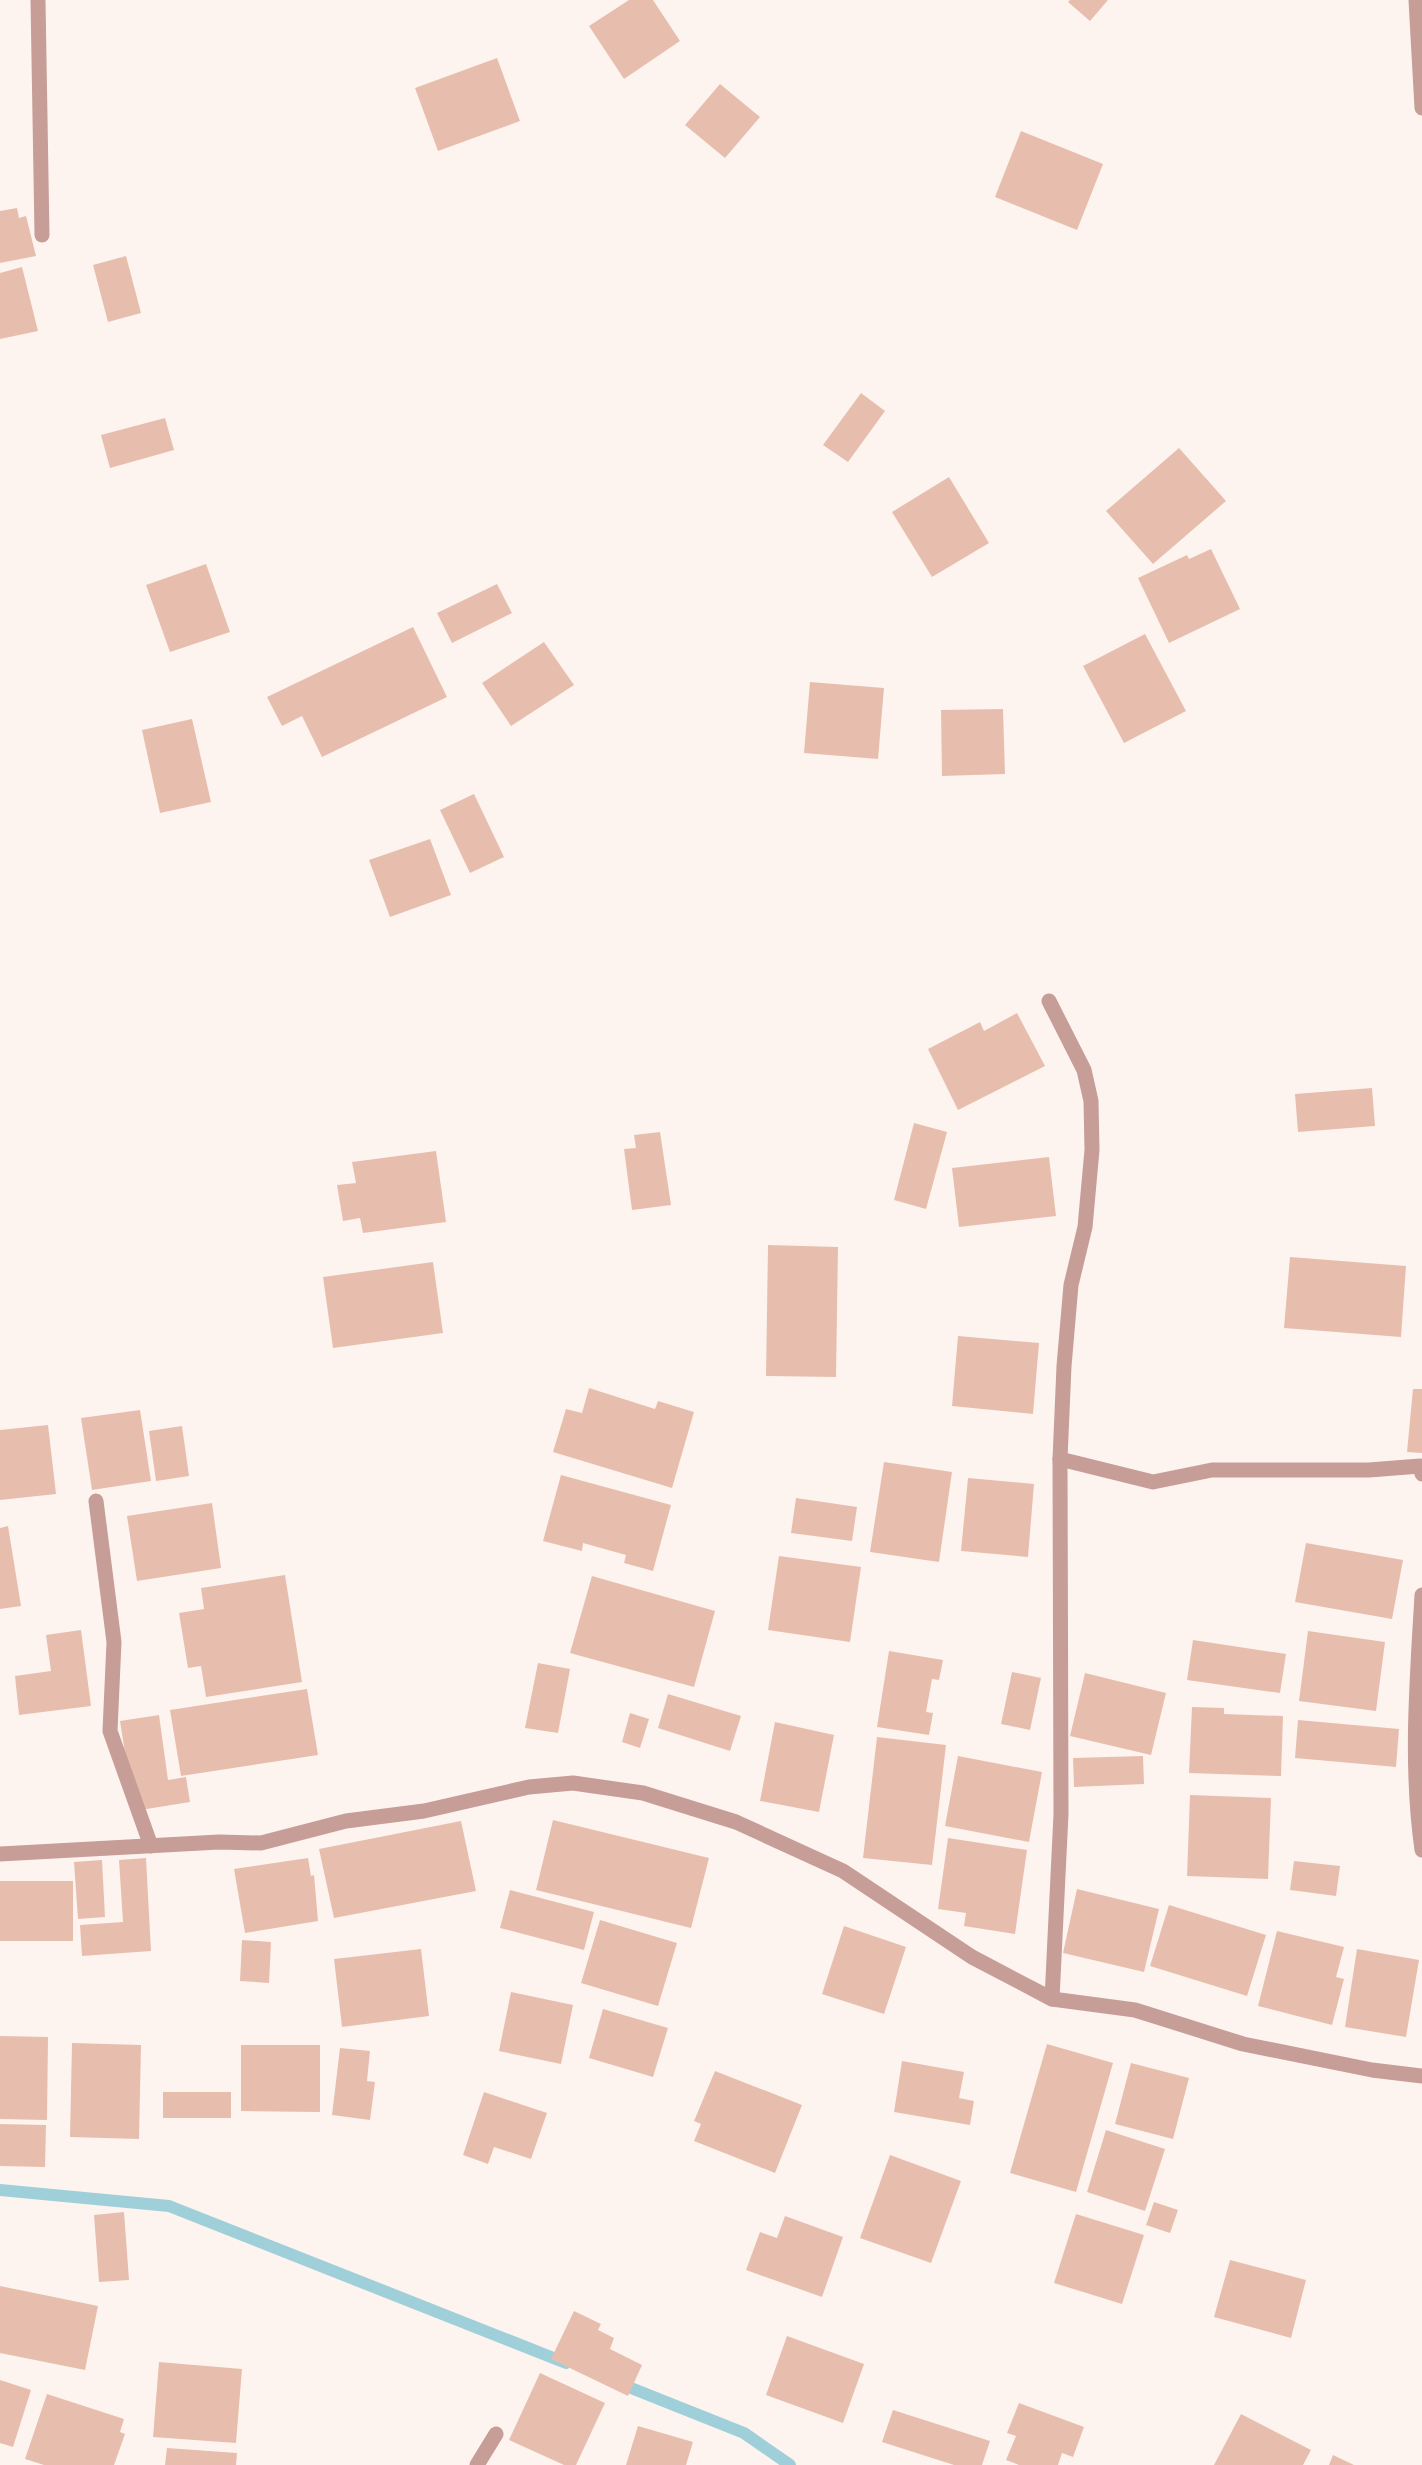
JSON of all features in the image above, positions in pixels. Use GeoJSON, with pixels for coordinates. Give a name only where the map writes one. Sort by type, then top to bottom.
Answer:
{"type":"FeatureCollection","features":[{"type":"Feature","properties":{"kind":"street"},"geometry":{"type":"LineString","coordinates":[[38,0],[42,235]]}},
{"type":"Feature","properties":{"kind":"street"},"geometry":{"type":"LineString","coordinates":[[1416,0],[1422,108]]}},
{"type":"Feature","properties":{"kind":"street"},"geometry":{"type":"LineString","coordinates":[[1049,1001],[1084,1070],[1091,1101],[1092,1150],[1085,1227],[1071,1285],[1060,1459],[1061,1815],[1052,1999]]}},
{"type":"Feature","properties":{"kind":"street"},"geometry":{"type":"LineString","coordinates":[[1060,1459],[1153,1482],[1212,1470],[1369,1470],[1420,1466],[1422,1474]]}},
{"type":"Feature","properties":{"kind":"street"},"geometry":{"type":"LineString","coordinates":[[96,1501],[114,1642],[110,1731],[151,1846]]}},
{"type":"Feature","properties":{"kind":"street"},"geometry":{"type":"LineString","coordinates":[[1422,1595],[1414,1741],[1415,1801],[1422,1850]]}},
{"type":"Feature","properties":{"kind":"street"},"geometry":{"type":"LineString","coordinates":[[0,1854],[261,1843],[346,1821],[424,1811],[529,1786],[573,1783],[643,1793],[736,1822],[843,1871],[972,1957],[1052,1999],[1136,2010],[1243,2044],[1372,2070],[1422,2076]]}},
{"type":"Feature","properties":{"kind":"street"},"geometry":{"type":"LineString","coordinates":[[477,2465],[496,2434]]}},
{"type":"Feature","properties":{"kind":"building"},"geometry":{"type":"Polygon","coordinates":[[[629,0],[653,0],[680,41],[624,79],[589,26],[629,0]]]}},
{"type":"Feature","properties":{"kind":"building"},"geometry":{"type":"Polygon","coordinates":[[[1070,0],[1108,0],[1090,21],[1068,2],[1070,0]]]}},
{"type":"Feature","properties":{"kind":"building"},"geometry":{"type":"Polygon","coordinates":[[[497,58],[520,121],[438,151],[415,88],[497,58]]]}},
{"type":"Feature","properties":{"kind":"building"},"geometry":{"type":"Polygon","coordinates":[[[720,84],[760,117],[725,158],[685,125],[720,84]]]}},
{"type":"Feature","properties":{"kind":"building"},"geometry":{"type":"Polygon","coordinates":[[[1021,131],[1103,164],[1077,230],[995,197],[1021,131]]]}},
{"type":"Feature","properties":{"kind":"building"},"geometry":{"type":"Polygon","coordinates":[[[17,208],[19,218],[26,216],[36,256],[0,263],[0,211],[17,208]]]}},
{"type":"Feature","properties":{"kind":"building"},"geometry":{"type":"Polygon","coordinates":[[[126,256],[141,313],[108,322],[93,265],[126,256]]]}},
{"type":"Feature","properties":{"kind":"building"},"geometry":{"type":"Polygon","coordinates":[[[22,267],[38,331],[0,339],[0,273],[22,267]]]}},
{"type":"Feature","properties":{"kind":"building"},"geometry":{"type":"Polygon","coordinates":[[[861,393],[885,411],[848,462],[823,445],[861,393]]]}},
{"type":"Feature","properties":{"kind":"building"},"geometry":{"type":"Polygon","coordinates":[[[165,418],[174,450],[110,468],[101,435],[165,418]]]}},
{"type":"Feature","properties":{"kind":"building"},"geometry":{"type":"Polygon","coordinates":[[[1179,448],[1226,501],[1153,564],[1106,511],[1179,448]]]}},
{"type":"Feature","properties":{"kind":"building"},"geometry":{"type":"Polygon","coordinates":[[[949,477],[989,543],[932,577],[892,512],[949,477]]]}},
{"type":"Feature","properties":{"kind":"building"},"geometry":{"type":"Polygon","coordinates":[[[1211,549],[1240,609],[1169,643],[1138,578],[1187,555],[1189,559],[1211,549]]]}},
{"type":"Feature","properties":{"kind":"building"},"geometry":{"type":"Polygon","coordinates":[[[206,564],[230,632],[170,652],[146,585],[206,564]]]}},
{"type":"Feature","properties":{"kind":"building"},"geometry":{"type":"Polygon","coordinates":[[[497,584],[512,613],[452,643],[437,613],[497,584]]]}},
{"type":"Feature","properties":{"kind":"building"},"geometry":{"type":"Polygon","coordinates":[[[413,627],[447,697],[322,757],[302,716],[282,726],[267,697],[413,627]]]}},
{"type":"Feature","properties":{"kind":"building"},"geometry":{"type":"Polygon","coordinates":[[[1145,634],[1186,711],[1124,743],[1083,666],[1145,634]]]}},
{"type":"Feature","properties":{"kind":"building"},"geometry":{"type":"Polygon","coordinates":[[[544,642],[574,685],[511,726],[482,683],[544,642]]]}},
{"type":"Feature","properties":{"kind":"building"},"geometry":{"type":"Polygon","coordinates":[[[810,682],[884,688],[878,759],[804,753],[810,682]]]}},
{"type":"Feature","properties":{"kind":"building"},"geometry":{"type":"Polygon","coordinates":[[[1003,709],[1005,774],[942,776],[941,710],[1003,709]]]}},
{"type":"Feature","properties":{"kind":"building"},"geometry":{"type":"Polygon","coordinates":[[[192,719],[211,802],[160,813],[142,730],[192,719]]]}},
{"type":"Feature","properties":{"kind":"building"},"geometry":{"type":"Polygon","coordinates":[[[474,794],[504,857],[470,873],[440,810],[474,794]]]}},
{"type":"Feature","properties":{"kind":"building"},"geometry":{"type":"Polygon","coordinates":[[[430,839],[451,895],[390,917],[369,860],[430,839]]]}},
{"type":"Feature","properties":{"kind":"building"},"geometry":{"type":"Polygon","coordinates":[[[1017,1013],[1045,1066],[958,1110],[928,1049],[980,1022],[984,1031],[1017,1013]]]}},
{"type":"Feature","properties":{"kind":"building"},"geometry":{"type":"Polygon","coordinates":[[[1372,1088],[1375,1126],[1298,1132],[1295,1094],[1372,1088]]]}},
{"type":"Feature","properties":{"kind":"building"},"geometry":{"type":"Polygon","coordinates":[[[914,1123],[947,1132],[926,1209],[894,1200],[914,1123]]]}},
{"type":"Feature","properties":{"kind":"building"},"geometry":{"type":"Polygon","coordinates":[[[660,1132],[671,1205],[632,1210],[624,1149],[636,1148],[634,1135],[660,1132]]]}},
{"type":"Feature","properties":{"kind":"building"},"geometry":{"type":"Polygon","coordinates":[[[436,1151],[446,1222],[363,1233],[360,1218],[343,1221],[337,1185],[356,1183],[352,1162],[436,1151]]]}},
{"type":"Feature","properties":{"kind":"building"},"geometry":{"type":"Polygon","coordinates":[[[1049,1157],[1056,1216],[959,1227],[952,1168],[1049,1157]]]}},
{"type":"Feature","properties":{"kind":"building"},"geometry":{"type":"Polygon","coordinates":[[[768,1245],[838,1247],[836,1377],[766,1376],[768,1245]]]}},
{"type":"Feature","properties":{"kind":"building"},"geometry":{"type":"Polygon","coordinates":[[[1290,1257],[1406,1266],[1401,1337],[1284,1328],[1290,1257]]]}},
{"type":"Feature","properties":{"kind":"building"},"geometry":{"type":"Polygon","coordinates":[[[433,1262],[443,1333],[333,1348],[323,1277],[433,1262]]]}},
{"type":"Feature","properties":{"kind":"building"},"geometry":{"type":"Polygon","coordinates":[[[958,1336],[1039,1343],[1033,1414],[952,1406],[958,1336]]]}},
{"type":"Feature","properties":{"kind":"building"},"geometry":{"type":"Polygon","coordinates":[[[589,1388],[655,1409],[658,1401],[694,1412],[672,1488],[553,1452],[566,1409],[582,1413],[589,1388]]]}},
{"type":"Feature","properties":{"kind":"building"},"geometry":{"type":"Polygon","coordinates":[[[1413,1389],[1422,1389],[1422,1453],[1407,1452],[1413,1389]]]}},
{"type":"Feature","properties":{"kind":"building"},"geometry":{"type":"Polygon","coordinates":[[[140,1410],[151,1481],[92,1490],[81,1418],[140,1410]]]}},
{"type":"Feature","properties":{"kind":"building"},"geometry":{"type":"Polygon","coordinates":[[[48,1425],[56,1494],[0,1500],[0,1430],[48,1425]]]}},
{"type":"Feature","properties":{"kind":"building"},"geometry":{"type":"Polygon","coordinates":[[[182,1426],[189,1476],[156,1481],[149,1431],[182,1426]]]}},
{"type":"Feature","properties":{"kind":"building"},"geometry":{"type":"Polygon","coordinates":[[[884,1462],[952,1472],[939,1562],[870,1552],[884,1462]]]}},
{"type":"Feature","properties":{"kind":"building"},"geometry":{"type":"Polygon","coordinates":[[[561,1475],[671,1505],[653,1571],[624,1563],[626,1555],[583,1543],[582,1551],[543,1541],[561,1475]]]}},
{"type":"Feature","properties":{"kind":"building"},"geometry":{"type":"Polygon","coordinates":[[[968,1478],[1034,1484],[1028,1557],[961,1551],[968,1478]]]}},
{"type":"Feature","properties":{"kind":"building"},"geometry":{"type":"Polygon","coordinates":[[[796,1498],[857,1507],[852,1541],[791,1533],[796,1498]]]}},
{"type":"Feature","properties":{"kind":"building"},"geometry":{"type":"Polygon","coordinates":[[[212,1503],[221,1568],[137,1581],[127,1516],[212,1503]]]}},
{"type":"Feature","properties":{"kind":"building"},"geometry":{"type":"Polygon","coordinates":[[[8,1526],[21,1606],[0,1609],[0,1528],[8,1526]]]}},
{"type":"Feature","properties":{"kind":"building"},"geometry":{"type":"Polygon","coordinates":[[[1306,1543],[1403,1560],[1392,1619],[1295,1602],[1306,1543]]]}},
{"type":"Feature","properties":{"kind":"building"},"geometry":{"type":"Polygon","coordinates":[[[779,1556],[861,1567],[850,1642],[768,1630],[779,1556]]]}},
{"type":"Feature","properties":{"kind":"building"},"geometry":{"type":"Polygon","coordinates":[[[285,1575],[302,1682],[206,1697],[201,1666],[188,1668],[179,1613],[204,1609],[201,1588],[285,1575]]]}},
{"type":"Feature","properties":{"kind":"building"},"geometry":{"type":"Polygon","coordinates":[[[592,1576],[715,1611],[694,1687],[570,1653],[592,1576]]]}},
{"type":"Feature","properties":{"kind":"building"},"geometry":{"type":"Polygon","coordinates":[[[81,1630],[91,1706],[19,1715],[15,1676],[51,1671],[46,1635],[81,1630]]]}},
{"type":"Feature","properties":{"kind":"building"},"geometry":{"type":"Polygon","coordinates":[[[1308,1631],[1385,1642],[1376,1711],[1299,1701],[1308,1631]]]}},
{"type":"Feature","properties":{"kind":"building"},"geometry":{"type":"Polygon","coordinates":[[[1193,1640],[1286,1654],[1280,1693],[1187,1680],[1193,1640]]]}},
{"type":"Feature","properties":{"kind":"building"},"geometry":{"type":"Polygon","coordinates":[[[889,1651],[943,1660],[939,1680],[932,1679],[926,1712],[933,1713],[929,1735],[877,1727],[889,1651]]]}},
{"type":"Feature","properties":{"kind":"building"},"geometry":{"type":"Polygon","coordinates":[[[538,1663],[570,1669],[558,1733],[525,1728],[538,1663]]]}},
{"type":"Feature","properties":{"kind":"building"},"geometry":{"type":"Polygon","coordinates":[[[1012,1672],[1041,1678],[1030,1730],[1001,1724],[1012,1672]]]}},
{"type":"Feature","properties":{"kind":"building"},"geometry":{"type":"Polygon","coordinates":[[[1085,1673],[1166,1693],[1151,1755],[1070,1736],[1085,1673]]]}},
{"type":"Feature","properties":{"kind":"building"},"geometry":{"type":"Polygon","coordinates":[[[307,1689],[318,1755],[181,1776],[170,1710],[307,1689]]]}},
{"type":"Feature","properties":{"kind":"building"},"geometry":{"type":"Polygon","coordinates":[[[668,1694],[741,1716],[730,1751],[658,1728],[668,1694]]]}},
{"type":"Feature","properties":{"kind":"building"},"geometry":{"type":"Polygon","coordinates":[[[1192,1707],[1224,1708],[1224,1714],[1283,1716],[1281,1776],[1189,1773],[1192,1707]]]}},
{"type":"Feature","properties":{"kind":"building"},"geometry":{"type":"Polygon","coordinates":[[[630,1713],[649,1719],[640,1748],[622,1742],[630,1713]]]}},
{"type":"Feature","properties":{"kind":"building"},"geometry":{"type":"Polygon","coordinates":[[[159,1715],[168,1780],[186,1777],[190,1802],[134,1811],[120,1721],[159,1715]]]}},
{"type":"Feature","properties":{"kind":"building"},"geometry":{"type":"Polygon","coordinates":[[[1298,1720],[1399,1729],[1396,1767],[1295,1758],[1298,1720]]]}},
{"type":"Feature","properties":{"kind":"building"},"geometry":{"type":"Polygon","coordinates":[[[775,1722],[834,1735],[819,1812],[760,1801],[775,1722]]]}},
{"type":"Feature","properties":{"kind":"building"},"geometry":{"type":"Polygon","coordinates":[[[877,1737],[946,1745],[932,1865],[863,1858],[877,1737]]]}},
{"type":"Feature","properties":{"kind":"building"},"geometry":{"type":"Polygon","coordinates":[[[958,1756],[1042,1772],[1029,1842],[945,1826],[958,1756]]]}},
{"type":"Feature","properties":{"kind":"building"},"geometry":{"type":"Polygon","coordinates":[[[1143,1756],[1144,1784],[1074,1787],[1073,1758],[1143,1756]]]}},
{"type":"Feature","properties":{"kind":"building"},"geometry":{"type":"Polygon","coordinates":[[[1190,1795],[1271,1798],[1268,1879],[1187,1876],[1190,1795]]]}},
{"type":"Feature","properties":{"kind":"building"},"geometry":{"type":"Polygon","coordinates":[[[553,1820],[709,1858],[691,1928],[536,1890],[553,1820]]]}},
{"type":"Feature","properties":{"kind":"building"},"geometry":{"type":"Polygon","coordinates":[[[461,1821],[476,1891],[334,1918],[319,1849],[461,1821]]]}},
{"type":"Feature","properties":{"kind":"building"},"geometry":{"type":"Polygon","coordinates":[[[948,1838],[1027,1850],[1015,1934],[964,1926],[966,1913],[938,1909],[948,1838]]]}},
{"type":"Feature","properties":{"kind":"building"},"geometry":{"type":"Polygon","coordinates":[[[146,1858],[151,1951],[82,1956],[80,1925],[123,1922],[119,1860],[146,1858]]]}},
{"type":"Feature","properties":{"kind":"building"},"geometry":{"type":"Polygon","coordinates":[[[308,1858],[311,1876],[314,1875],[318,1921],[245,1933],[234,1869],[308,1858]]]}},
{"type":"Feature","properties":{"kind":"building"},"geometry":{"type":"Polygon","coordinates":[[[102,1860],[105,1917],[78,1919],[74,1862],[102,1860]]]}},
{"type":"Feature","properties":{"kind":"building"},"geometry":{"type":"Polygon","coordinates":[[[1294,1861],[1340,1866],[1336,1896],[1290,1890],[1294,1861]]]}},
{"type":"Feature","properties":{"kind":"building"},"geometry":{"type":"Polygon","coordinates":[[[0,1881],[73,1881],[73,1941],[0,1941],[0,1881]]]}},
{"type":"Feature","properties":{"kind":"building"},"geometry":{"type":"Polygon","coordinates":[[[1077,1889],[1159,1909],[1144,1972],[1063,1953],[1077,1889]]]}},
{"type":"Feature","properties":{"kind":"building"},"geometry":{"type":"Polygon","coordinates":[[[510,1890],[594,1912],[584,1950],[500,1928],[510,1890]]]}},
{"type":"Feature","properties":{"kind":"building"},"geometry":{"type":"Polygon","coordinates":[[[1169,1905],[1266,1935],[1247,1996],[1150,1966],[1169,1905]]]}},
{"type":"Feature","properties":{"kind":"building"},"geometry":{"type":"Polygon","coordinates":[[[600,1920],[677,1943],[658,2006],[581,1983],[600,1920]]]}},
{"type":"Feature","properties":{"kind":"building"},"geometry":{"type":"Polygon","coordinates":[[[844,1926],[906,1947],[884,2014],[822,1994],[844,1926]]]}},
{"type":"Feature","properties":{"kind":"building"},"geometry":{"type":"Polygon","coordinates":[[[1277,1931],[1344,1947],[1336,1977],[1344,1979],[1332,2025],[1258,2006],[1277,1931]]]}},
{"type":"Feature","properties":{"kind":"building"},"geometry":{"type":"Polygon","coordinates":[[[242,1940],[271,1942],[269,1983],[240,1981],[242,1940]]]}},
{"type":"Feature","properties":{"kind":"building"},"geometry":{"type":"Polygon","coordinates":[[[421,1949],[429,2016],[342,2027],[334,1959],[421,1949]]]}},
{"type":"Feature","properties":{"kind":"building"},"geometry":{"type":"Polygon","coordinates":[[[1357,1949],[1419,1960],[1406,2037],[1345,2027],[1357,1949]]]}},
{"type":"Feature","properties":{"kind":"building"},"geometry":{"type":"Polygon","coordinates":[[[511,1992],[573,2005],[561,2064],[499,2051],[511,1992]]]}},
{"type":"Feature","properties":{"kind":"building"},"geometry":{"type":"Polygon","coordinates":[[[603,2009],[668,2028],[653,2077],[589,2058],[603,2009]]]}},
{"type":"Feature","properties":{"kind":"building"},"geometry":{"type":"Polygon","coordinates":[[[0,2036],[48,2037],[47,2120],[0,2119],[0,2036]]]}},
{"type":"Feature","properties":{"kind":"building"},"geometry":{"type":"Polygon","coordinates":[[[72,2043],[141,2045],[139,2139],[70,2137],[72,2043]]]}},
{"type":"Feature","properties":{"kind":"building"},"geometry":{"type":"Polygon","coordinates":[[[1047,2044],[1113,2063],[1076,2192],[1010,2173],[1047,2044]]]}},
{"type":"Feature","properties":{"kind":"building"},"geometry":{"type":"Polygon","coordinates":[[[241,2045],[320,2045],[320,2112],[241,2111],[241,2045]]]}},
{"type":"Feature","properties":{"kind":"building"},"geometry":{"type":"Polygon","coordinates":[[[340,2048],[370,2051],[367,2081],[375,2082],[370,2120],[332,2115],[340,2048]]]}},
{"type":"Feature","properties":{"kind":"building"},"geometry":{"type":"Polygon","coordinates":[[[902,2061],[964,2072],[959,2098],[974,2101],[970,2125],[894,2112],[902,2061]]]}},
{"type":"Feature","properties":{"kind":"building"},"geometry":{"type":"Polygon","coordinates":[[[1131,2063],[1189,2078],[1173,2139],[1115,2124],[1131,2063]]]}},
{"type":"Feature","properties":{"kind":"building"},"geometry":{"type":"Polygon","coordinates":[[[715,2071],[802,2105],[775,2173],[694,2141],[701,2124],[694,2121],[715,2071]]]}},
{"type":"Feature","properties":{"kind":"building"},"geometry":{"type":"Polygon","coordinates":[[[163,2092],[231,2092],[231,2118],[163,2118],[163,2092]]]}},
{"type":"Feature","properties":{"kind":"building"},"geometry":{"type":"Polygon","coordinates":[[[484,2092],[547,2113],[531,2159],[494,2147],[488,2164],[463,2155],[484,2092]]]}},
{"type":"Feature","properties":{"kind":"building"},"geometry":{"type":"Polygon","coordinates":[[[0,2124],[46,2125],[45,2167],[0,2166],[0,2124]]]}},
{"type":"Feature","properties":{"kind":"building"},"geometry":{"type":"Polygon","coordinates":[[[1106,2130],[1165,2149],[1145,2211],[1087,2192],[1106,2130]]]}},
{"type":"Feature","properties":{"kind":"building"},"geometry":{"type":"Polygon","coordinates":[[[890,2155],[961,2181],[931,2263],[860,2238],[890,2155]]]}},
{"type":"Feature","properties":{"kind":"building"},"geometry":{"type":"Polygon","coordinates":[[[1154,2202],[1178,2210],[1170,2233],[1146,2225],[1154,2202]]]}},
{"type":"Feature","properties":{"kind":"building"},"geometry":{"type":"Polygon","coordinates":[[[124,2212],[129,2280],[99,2282],[94,2215],[124,2212]]]}},
{"type":"Feature","properties":{"kind":"building"},"geometry":{"type":"Polygon","coordinates":[[[1076,2214],[1144,2235],[1122,2304],[1054,2283],[1076,2214]]]}},
{"type":"Feature","properties":{"kind":"building"},"geometry":{"type":"Polygon","coordinates":[[[785,2216],[843,2237],[822,2297],[746,2270],[760,2232],[777,2238],[785,2216]]]}},
{"type":"Feature","properties":{"kind":"building"},"geometry":{"type":"Polygon","coordinates":[[[1230,2260],[1306,2280],[1291,2338],[1214,2317],[1230,2260]]]}},
{"type":"Feature","properties":{"kind":"building"},"geometry":{"type":"Polygon","coordinates":[[[0,2286],[98,2306],[85,2370],[0,2353],[0,2286]]]}},
{"type":"Feature","properties":{"kind":"building"},"geometry":{"type":"Polygon","coordinates":[[[574,2311],[601,2324],[598,2330],[614,2338],[610,2349],[642,2365],[628,2396],[551,2359],[574,2311]]]}},
{"type":"Feature","properties":{"kind":"building"},"geometry":{"type":"Polygon","coordinates":[[[787,2336],[864,2364],[843,2423],[766,2395],[787,2336]]]}},
{"type":"Feature","properties":{"kind":"building"},"geometry":{"type":"Polygon","coordinates":[[[159,2362],[242,2369],[236,2443],[153,2437],[159,2362]]]}},
{"type":"Feature","properties":{"kind":"building"},"geometry":{"type":"Polygon","coordinates":[[[540,2373],[605,2403],[576,2465],[564,2465],[509,2440],[540,2373]]]}},
{"type":"Feature","properties":{"kind":"building"},"geometry":{"type":"Polygon","coordinates":[[[0,2380],[31,2390],[13,2447],[0,2443],[0,2380]]]}},
{"type":"Feature","properties":{"kind":"building"},"geometry":{"type":"Polygon","coordinates":[[[47,2394],[124,2419],[120,2432],[125,2434],[114,2465],[44,2465],[25,2459],[47,2394]]]}},
{"type":"Feature","properties":{"kind":"building"},"geometry":{"type":"Polygon","coordinates":[[[1019,2403],[1084,2427],[1073,2457],[1062,2453],[1058,2465],[1019,2465],[1006,2460],[1016,2436],[1007,2433],[1019,2403]]]}},
{"type":"Feature","properties":{"kind":"building"},"geometry":{"type":"Polygon","coordinates":[[[893,2410],[990,2441],[982,2465],[954,2465],[882,2442],[893,2410]]]}},
{"type":"Feature","properties":{"kind":"building"},"geometry":{"type":"Polygon","coordinates":[[[1241,2414],[1311,2450],[1303,2465],[1214,2465],[1241,2414]]]}},
{"type":"Feature","properties":{"kind":"building"},"geometry":{"type":"Polygon","coordinates":[[[638,2426],[693,2442],[686,2465],[626,2465],[638,2426]]]}},
{"type":"Feature","properties":{"kind":"building"},"geometry":{"type":"Polygon","coordinates":[[[167,2448],[237,2453],[236,2465],[165,2465],[167,2448]]]}},
{"type":"Feature","properties":{"kind":"building"},"geometry":{"type":"Polygon","coordinates":[[[1333,2455],[1354,2465],[1329,2465],[1333,2455]]]}},
{"type":"Feature","properties":{"kind":"waterway"},"geometry":{"type":"LineString","coordinates":[[0,2190],[169,2206],[566,2363]]}},
{"type":"Feature","properties":{"kind":"waterway"},"geometry":{"type":"LineString","coordinates":[[616,2382],[744,2433],[790,2465]]}}]}
